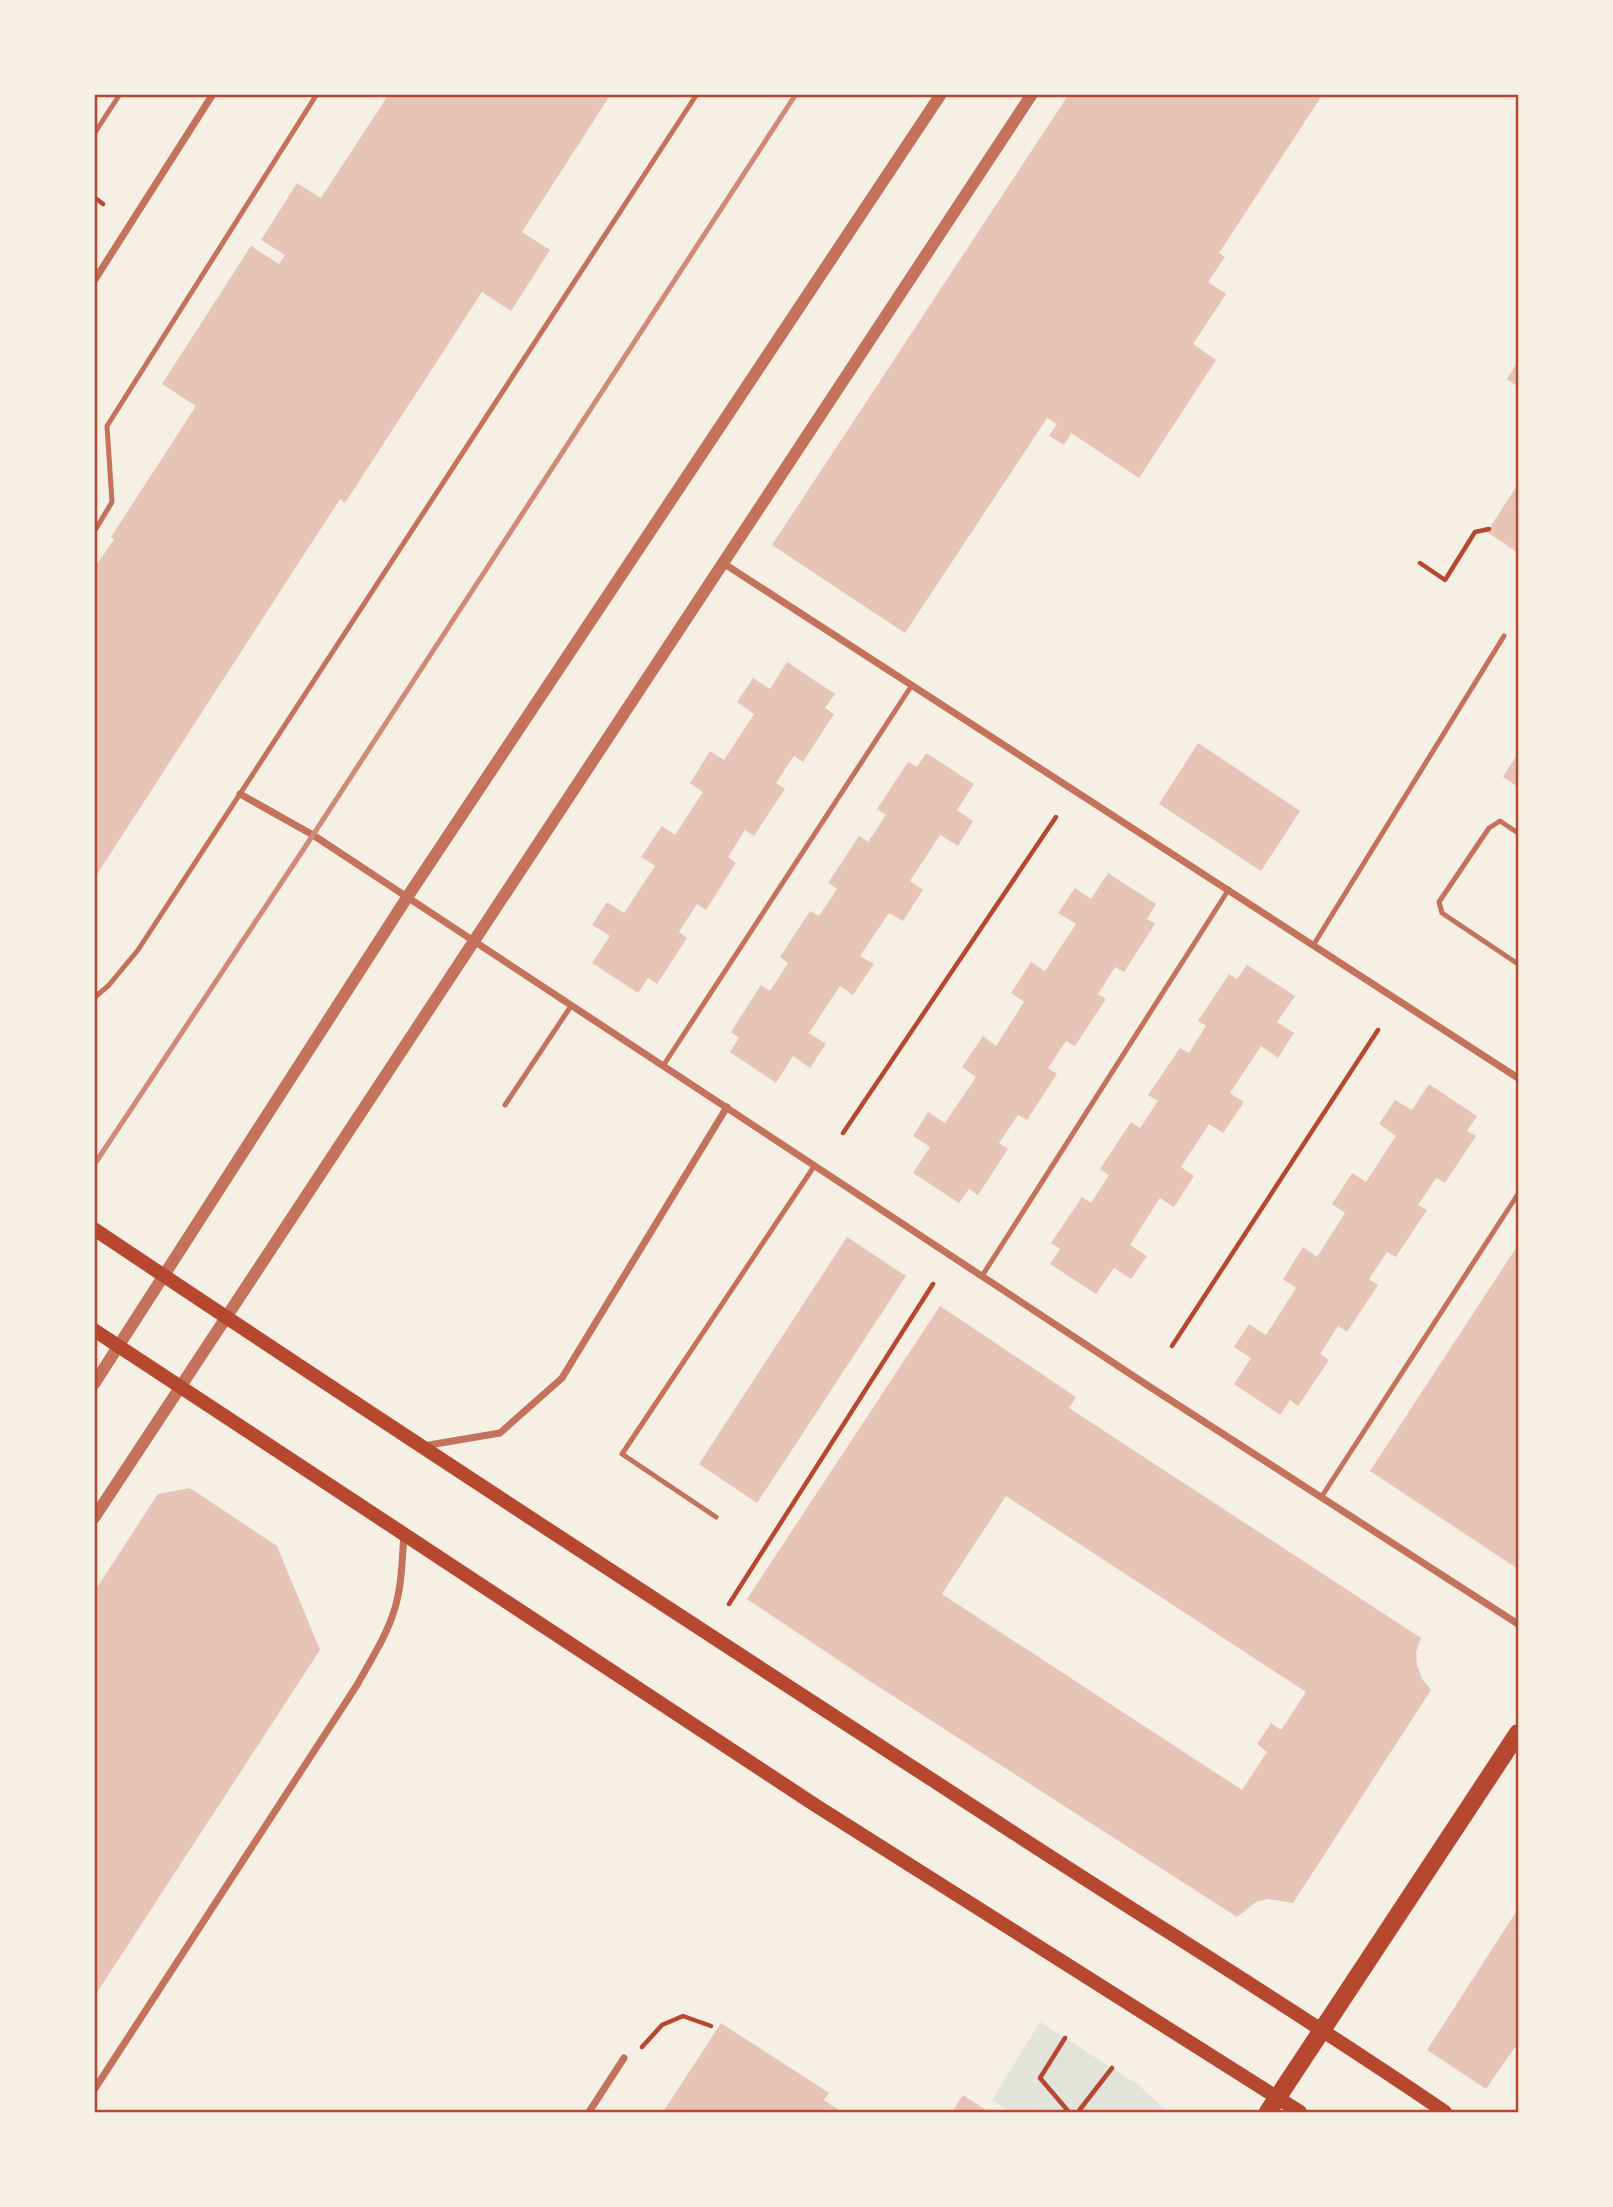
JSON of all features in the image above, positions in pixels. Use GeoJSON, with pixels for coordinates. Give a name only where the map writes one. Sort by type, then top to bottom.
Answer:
{"type":"FeatureCollection","features":[{"type":"Feature","properties":{"kind":"main road"},"geometry":{"type":"LineString","coordinates":[[94,1230],[419,1446],[1103,1891],[1322,2028],[1446,2112]]}},
{"type":"Feature","properties":{"kind":"main road"},"geometry":{"type":"LineString","coordinates":[[94,1329],[1273,2106],[1300,2112]]}},
{"type":"Feature","properties":{"kind":"main road"},"geometry":{"type":"LineString","coordinates":[[1273,2106],[1518,1733]]}},
{"type":"Feature","properties":{"kind":"street"},"geometry":{"type":"LineString","coordinates":[[94,281],[213,94]]}},
{"type":"Feature","properties":{"kind":"street"},"geometry":{"type":"LineString","coordinates":[[94,1384],[406,899],[941,94]]}},
{"type":"Feature","properties":{"kind":"street"},"geometry":{"type":"LineString","coordinates":[[94,1518],[1032,94]]}},
{"type":"Feature","properties":{"kind":"street"},"geometry":{"type":"LineString","coordinates":[[722,562],[1518,1078]]}},
{"type":"Feature","properties":{"kind":"street"},"geometry":{"type":"LineString","coordinates":[[240,794],[313,835],[406,899],[1518,1624]]}},
{"type":"Feature","properties":{"kind":"street"},"geometry":{"type":"LineString","coordinates":[[419,1446],[500,1433],[562,1378],[727,1107]]}},
{"type":"Feature","properties":{"kind":"street"},"geometry":{"type":"LineString","coordinates":[[94,2090],[357,1685],[383,1639],[394,1610],[401,1577],[404,1534]]}},
{"type":"Feature","properties":{"kind":"street"},"geometry":{"type":"LineString","coordinates":[[589,2112],[624,2058]]}},
{"type":"Feature","properties":{"kind":"lane"},"geometry":{"type":"LineString","coordinates":[[94,134],[120,94]]}},
{"type":"Feature","properties":{"kind":"lane"},"geometry":{"type":"LineString","coordinates":[[94,532],[112,502],[107,426],[317,94]]}},
{"type":"Feature","properties":{"kind":"lane"},"geometry":{"type":"LineString","coordinates":[[94,998],[109,985],[138,950],[697,94]]}},
{"type":"Feature","properties":{"kind":"lane"},"geometry":{"type":"LineString","coordinates":[[1314,944],[1504,636]]}},
{"type":"Feature","properties":{"kind":"lane"},"geometry":{"type":"LineString","coordinates":[[663,1066],[912,685]]}},
{"type":"Feature","properties":{"kind":"lane"},"geometry":{"type":"LineString","coordinates":[[1518,833],[1500,821],[1489,828],[1439,902],[1442,913],[1518,964]]}},
{"type":"Feature","properties":{"kind":"lane"},"geometry":{"type":"LineString","coordinates":[[982,1276],[1229,889]]}},
{"type":"Feature","properties":{"kind":"lane"},"geometry":{"type":"LineString","coordinates":[[505,1105],[571,1006]]}},
{"type":"Feature","properties":{"kind":"lane"},"geometry":{"type":"LineString","coordinates":[[716,1517],[622,1454],[815,1165]]}},
{"type":"Feature","properties":{"kind":"lane"},"geometry":{"type":"LineString","coordinates":[[1322,1496],[1518,1194]]}},
{"type":"Feature","properties":{"kind":"path"},"geometry":{"type":"LineString","coordinates":[[94,197],[103,204]]}},
{"type":"Feature","properties":{"kind":"path"},"geometry":{"type":"LineString","coordinates":[[1420,564],[1445,580],[1475,532],[1489,529]]}},
{"type":"Feature","properties":{"kind":"path"},"geometry":{"type":"LineString","coordinates":[[843,1133],[1056,817]]}},
{"type":"Feature","properties":{"kind":"path"},"geometry":{"type":"LineString","coordinates":[[1172,1346],[1378,1030]]}},
{"type":"Feature","properties":{"kind":"path"},"geometry":{"type":"LineString","coordinates":[[729,1604],[933,1284]]}},
{"type":"Feature","properties":{"kind":"path"},"geometry":{"type":"LineString","coordinates":[[624,2058],[635,2055],[662,2025],[683,2016],[711,2026]]}},
{"type":"Feature","properties":{"kind":"path"},"geometry":{"type":"LineString","coordinates":[[1065,2038],[1040,2078],[1069,2112]]}},
{"type":"Feature","properties":{"kind":"path"},"geometry":{"type":"LineString","coordinates":[[1081,2112],[1112,2068]]}},
{"type":"Feature","properties":{"kind":"shaded area"},"geometry":{"type":"Polygon","coordinates":[[[1040,2022],[1137,2084],[1165,2109],[1163,2112],[1010,2112],[992,2100],[1040,2022]]]}},
{"type":"Feature","properties":{"kind":"building"},"geometry":{"type":"Polygon","coordinates":[[[389,94],[611,94],[522,232],[550,250],[511,311],[482,292],[345,503],[340,499],[94,879],[94,569],[114,539],[111,537],[196,406],[162,384],[251,246],[279,264],[285,255],[261,240],[297,183],[321,198],[389,94]]]}},
{"type":"Feature","properties":{"kind":"building"},"geometry":{"type":"Polygon","coordinates":[[[1069,94],[1323,94],[1219,253],[1225,257],[1208,282],[1226,294],[1193,344],[1216,360],[1139,478],[1071,433],[1064,445],[1049,436],[1057,424],[1047,418],[905,633],[772,545],[1069,94]]]}},
{"type":"Feature","properties":{"kind":"building"},"geometry":{"type":"Polygon","coordinates":[[[1518,361],[1518,387],[1507,379],[1518,361]]]}},
{"type":"Feature","properties":{"kind":"building"},"geometry":{"type":"Polygon","coordinates":[[[1518,484],[1518,553],[1487,532],[1518,484]]]}},
{"type":"Feature","properties":{"kind":"building"},"geometry":{"type":"Polygon","coordinates":[[[787,662],[835,694],[825,708],[834,714],[803,762],[794,756],[776,783],[785,789],[754,836],[745,830],[728,857],[736,863],[706,910],[697,904],[679,932],[687,938],[657,984],[648,978],[638,993],[592,963],[610,936],[592,925],[607,902],[624,913],[655,866],[641,857],[662,826],[675,835],[703,792],[690,783],[710,751],[724,760],[754,714],[737,702],[753,678],[770,689],[787,662]]]}},
{"type":"Feature","properties":{"kind":"building"},"geometry":{"type":"Polygon","coordinates":[[[1198,743],[1300,811],[1261,871],[1159,804],[1198,743]]]}},
{"type":"Feature","properties":{"kind":"building"},"geometry":{"type":"Polygon","coordinates":[[[926,753],[974,784],[957,810],[973,821],[958,846],[940,835],[910,881],[923,890],[903,921],[889,913],[860,956],[874,964],[853,995],[840,986],[809,1033],[826,1044],[810,1068],[793,1056],[776,1083],[730,1052],[739,1038],[731,1032],[761,985],[770,991],[788,963],[780,957],[810,911],[819,916],[837,889],[828,883],[859,836],[868,842],[886,815],[877,809],[908,762],[917,767],[926,753]]]}},
{"type":"Feature","properties":{"kind":"building"},"geometry":{"type":"Polygon","coordinates":[[[1518,753],[1518,787],[1503,777],[1518,753]]]}},
{"type":"Feature","properties":{"kind":"building"},"geometry":{"type":"Polygon","coordinates":[[[1108,873],[1156,904],[1147,919],[1155,924],[1124,972],[1115,967],[1098,994],[1106,999],[1075,1046],[1066,1041],[1048,1068],[1057,1074],[1027,1120],[1018,1115],[999,1143],[1008,1149],[978,1195],[969,1189],[959,1203],[913,1173],[930,1147],[913,1136],[928,1112],[945,1123],[976,1077],[962,1067],[983,1036],[996,1046],[1024,1002],[1011,993],[1031,962],[1045,971],[1076,924],[1058,913],[1075,888],[1091,899],[1108,873]]]}},
{"type":"Feature","properties":{"kind":"building"},"geometry":{"type":"Polygon","coordinates":[[[1247,965],[1295,996],[1277,1022],[1294,1033],[1278,1058],[1261,1046],[1230,1093],[1244,1102],[1223,1133],[1209,1124],[1181,1167],[1194,1176],[1174,1207],[1160,1198],[1130,1245],[1147,1256],[1131,1279],[1114,1268],[1096,1294],[1050,1264],[1060,1249],[1051,1243],[1082,1197],[1091,1203],[1109,1175],[1100,1169],[1131,1122],[1140,1128],[1158,1101],[1148,1095],[1180,1048],[1189,1053],[1206,1026],[1198,1021],[1229,974],[1237,979],[1247,965]]]}},
{"type":"Feature","properties":{"kind":"building"},"geometry":{"type":"Polygon","coordinates":[[[1429,1084],[1477,1116],[1467,1131],[1476,1136],[1445,1183],[1436,1178],[1418,1205],[1427,1210],[1396,1257],[1387,1252],[1369,1279],[1378,1285],[1347,1332],[1338,1326],[1320,1354],[1329,1360],[1298,1406],[1290,1400],[1280,1415],[1234,1384],[1251,1358],[1234,1347],[1249,1324],[1266,1335],[1296,1288],[1283,1279],[1303,1247],[1317,1257],[1345,1213],[1332,1204],[1352,1173],[1366,1182],[1396,1136],[1379,1124],[1395,1100],[1412,1110],[1429,1084]]]}},
{"type":"Feature","properties":{"kind":"building"},"geometry":{"type":"Polygon","coordinates":[[[847,1237],[906,1276],[757,1503],[699,1464],[847,1237]]]}},
{"type":"Feature","properties":{"kind":"building"},"geometry":{"type":"Polygon","coordinates":[[[1518,1245],[1518,1569],[1370,1471],[1518,1245]]]}},
{"type":"Feature","properties":{"kind":"building"},"geometry":{"type":"Polygon","coordinates":[[[940,1306],[1076,1397],[1069,1408],[1421,1638],[1416,1652],[1417,1665],[1422,1679],[1431,1690],[1293,1903],[1268,1899],[1256,1902],[1237,1917],[747,1599],[940,1306]],[[1006,1496],[942,1594],[1242,1790],[1267,1752],[1257,1744],[1271,1723],[1281,1730],[1306,1692],[1006,1496]]]}},
{"type":"Feature","properties":{"kind":"building"},"geometry":{"type":"Polygon","coordinates":[[[190,1488],[277,1546],[320,1650],[94,1997],[94,1592],[158,1494],[190,1488]]]}},
{"type":"Feature","properties":{"kind":"building"},"geometry":{"type":"Polygon","coordinates":[[[1518,1909],[1518,2049],[1515,2047],[1486,2089],[1427,2050],[1518,1909]]]}},
{"type":"Feature","properties":{"kind":"building"},"geometry":{"type":"Polygon","coordinates":[[[721,2023],[829,2093],[824,2100],[842,2112],[663,2112],[721,2023]]]}},
{"type":"Feature","properties":{"kind":"building"},"geometry":{"type":"Polygon","coordinates":[[[963,2095],[989,2112],[952,2112],[963,2095]]]}},
{"type":"Feature","properties":{"kind":"railway"},"geometry":{"type":"LineString","coordinates":[[94,1165],[313,835],[796,94]]}}]}
